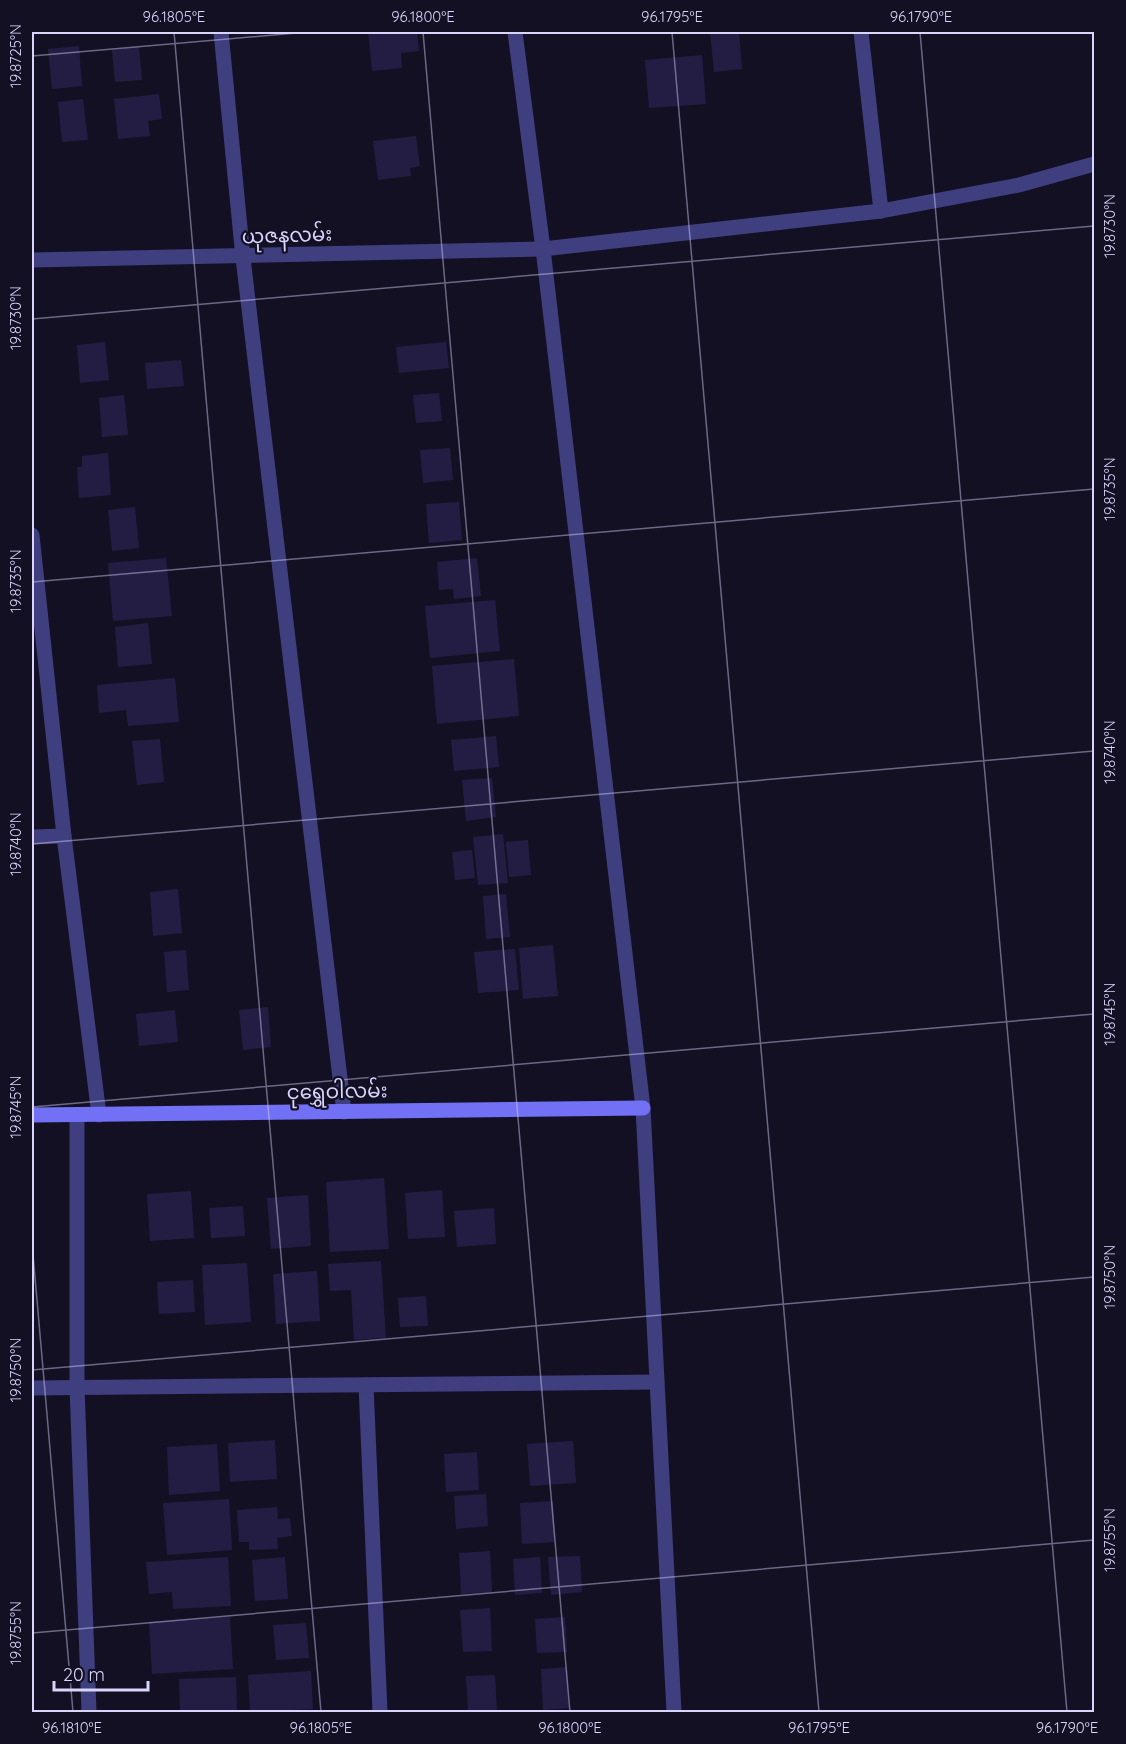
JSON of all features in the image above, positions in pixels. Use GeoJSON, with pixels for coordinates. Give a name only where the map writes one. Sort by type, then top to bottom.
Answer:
{"type":"FeatureCollection","features":[{"type":"Feature","properties":{"kind":"street"},"geometry":{"type":"LineString","coordinates":[[221,32],[243,258],[344,1112]]}},
{"type":"Feature","properties":{"kind":"street"},"geometry":{"type":"LineString","coordinates":[[515,32],[543,249],[642,1108],[674,1713]]}},
{"type":"Feature","properties":{"kind":"street"},"geometry":{"type":"LineString","coordinates":[[861,32],[881,211]]}},
{"type":"Feature","properties":{"kind":"street","name":"ယုဇနလမ်း"},"geometry":{"type":"LineString","coordinates":[[32,260],[243,258],[543,249],[881,211],[1019,185],[1095,164]]}},
{"type":"Feature","properties":{"kind":"street"},"geometry":{"type":"LineString","coordinates":[[32,536],[64,836],[99,1114]]}},
{"type":"Feature","properties":{"kind":"street"},"geometry":{"type":"LineString","coordinates":[[32,837],[64,836]]}},
{"type":"Feature","properties":{"kind":"street","name":"ငုရွှေဝါလမ်း"},"geometry":{"type":"LineString","coordinates":[[32,1115],[642,1108]]}},
{"type":"Feature","properties":{"kind":"street"},"geometry":{"type":"LineString","coordinates":[[78,1115],[77,1387],[89,1713]]}},
{"type":"Feature","properties":{"kind":"street"},"geometry":{"type":"LineString","coordinates":[[32,1388],[657,1382]]}},
{"type":"Feature","properties":{"kind":"street"},"geometry":{"type":"LineString","coordinates":[[366,1385],[380,1713]]}},
{"type":"Feature","properties":{"kind":"building"},"geometry":{"type":"Polygon","coordinates":[[[368,32],[417,32],[419,51],[401,53],[402,68],[372,71],[368,32]]]}},
{"type":"Feature","properties":{"kind":"building"},"geometry":{"type":"Polygon","coordinates":[[[710,32],[739,32],[742,69],[714,72],[710,32]]]}},
{"type":"Feature","properties":{"kind":"building"},"geometry":{"type":"Polygon","coordinates":[[[79,46],[82,86],[52,89],[48,49],[79,46]]]}},
{"type":"Feature","properties":{"kind":"building"},"geometry":{"type":"Polygon","coordinates":[[[139,47],[142,80],[115,82],[112,50],[139,47]]]}},
{"type":"Feature","properties":{"kind":"building"},"geometry":{"type":"Polygon","coordinates":[[[702,55],[706,104],[649,108],[645,60],[702,55]]]}},
{"type":"Feature","properties":{"kind":"building"},"geometry":{"type":"Polygon","coordinates":[[[159,94],[162,119],[148,121],[150,136],[118,139],[114,99],[159,94]]]}},
{"type":"Feature","properties":{"kind":"building"},"geometry":{"type":"Polygon","coordinates":[[[83,99],[88,140],[62,142],[58,102],[83,99]]]}},
{"type":"Feature","properties":{"kind":"building"},"geometry":{"type":"Polygon","coordinates":[[[416,136],[420,166],[410,168],[411,176],[378,180],[373,141],[416,136]]]}},
{"type":"Feature","properties":{"kind":"building"},"geometry":{"type":"Polygon","coordinates":[[[105,342],[109,380],[80,383],[77,345],[105,342]]]}},
{"type":"Feature","properties":{"kind":"building"},"geometry":{"type":"Polygon","coordinates":[[[446,342],[449,368],[399,373],[396,347],[446,342]]]}},
{"type":"Feature","properties":{"kind":"building"},"geometry":{"type":"Polygon","coordinates":[[[181,360],[184,386],[147,389],[145,363],[181,360]]]}},
{"type":"Feature","properties":{"kind":"building"},"geometry":{"type":"Polygon","coordinates":[[[439,393],[442,421],[416,423],[413,395],[439,393]]]}},
{"type":"Feature","properties":{"kind":"building"},"geometry":{"type":"Polygon","coordinates":[[[124,395],[128,435],[102,437],[99,398],[124,395]]]}},
{"type":"Feature","properties":{"kind":"building"},"geometry":{"type":"Polygon","coordinates":[[[450,448],[453,480],[423,483],[420,450],[450,448]]]}},
{"type":"Feature","properties":{"kind":"building"},"geometry":{"type":"Polygon","coordinates":[[[108,453],[111,495],[79,498],[77,467],[82,467],[82,456],[108,453]]]}},
{"type":"Feature","properties":{"kind":"building"},"geometry":{"type":"Polygon","coordinates":[[[459,502],[462,540],[429,543],[426,504],[459,502]]]}},
{"type":"Feature","properties":{"kind":"building"},"geometry":{"type":"Polygon","coordinates":[[[135,507],[139,548],[112,551],[108,510],[135,507]]]}},
{"type":"Feature","properties":{"kind":"building"},"geometry":{"type":"Polygon","coordinates":[[[166,558],[172,616],[113,621],[108,563],[166,558]]]}},
{"type":"Feature","properties":{"kind":"building"},"geometry":{"type":"Polygon","coordinates":[[[477,558],[481,596],[454,599],[453,589],[439,590],[437,562],[477,558]]]}},
{"type":"Feature","properties":{"kind":"building"},"geometry":{"type":"Polygon","coordinates":[[[495,600],[500,651],[430,658],[425,606],[495,600]]]}},
{"type":"Feature","properties":{"kind":"building"},"geometry":{"type":"Polygon","coordinates":[[[148,623],[152,664],[118,667],[115,627],[148,623]]]}},
{"type":"Feature","properties":{"kind":"building"},"geometry":{"type":"Polygon","coordinates":[[[514,659],[519,716],[437,724],[432,666],[514,659]]]}},
{"type":"Feature","properties":{"kind":"building"},"geometry":{"type":"Polygon","coordinates":[[[175,678],[179,722],[128,726],[126,710],[99,713],[97,685],[175,678]]]}},
{"type":"Feature","properties":{"kind":"building"},"geometry":{"type":"Polygon","coordinates":[[[496,736],[499,767],[454,771],[451,740],[496,736]]]}},
{"type":"Feature","properties":{"kind":"building"},"geometry":{"type":"Polygon","coordinates":[[[160,739],[164,782],[137,785],[132,741],[160,739]]]}},
{"type":"Feature","properties":{"kind":"building"},"geometry":{"type":"Polygon","coordinates":[[[492,778],[496,817],[466,821],[462,780],[492,778]]]}},
{"type":"Feature","properties":{"kind":"building"},"geometry":{"type":"Polygon","coordinates":[[[503,834],[508,883],[478,885],[473,837],[503,834]]]}},
{"type":"Feature","properties":{"kind":"building"},"geometry":{"type":"Polygon","coordinates":[[[528,840],[531,875],[509,877],[506,842],[528,840]]]}},
{"type":"Feature","properties":{"kind":"building"},"geometry":{"type":"Polygon","coordinates":[[[472,850],[475,878],[455,880],[452,852],[472,850]]]}},
{"type":"Feature","properties":{"kind":"building"},"geometry":{"type":"Polygon","coordinates":[[[178,889],[182,933],[153,936],[150,892],[178,889]]]}},
{"type":"Feature","properties":{"kind":"building"},"geometry":{"type":"Polygon","coordinates":[[[506,894],[510,937],[486,939],[483,896],[506,894]]]}},
{"type":"Feature","properties":{"kind":"building"},"geometry":{"type":"Polygon","coordinates":[[[553,945],[558,996],[523,999],[519,948],[553,945]]]}},
{"type":"Feature","properties":{"kind":"building"},"geometry":{"type":"Polygon","coordinates":[[[515,949],[519,990],[478,993],[474,952],[515,949]]]}},
{"type":"Feature","properties":{"kind":"building"},"geometry":{"type":"Polygon","coordinates":[[[186,950],[189,990],[167,992],[164,952],[186,950]]]}},
{"type":"Feature","properties":{"kind":"building"},"geometry":{"type":"Polygon","coordinates":[[[268,1007],[271,1047],[243,1050],[239,1010],[268,1007]]]}},
{"type":"Feature","properties":{"kind":"building"},"geometry":{"type":"Polygon","coordinates":[[[175,1010],[178,1042],[139,1046],[136,1014],[175,1010]]]}},
{"type":"Feature","properties":{"kind":"building"},"geometry":{"type":"Polygon","coordinates":[[[384,1178],[389,1249],[330,1252],[326,1182],[384,1178]]]}},
{"type":"Feature","properties":{"kind":"building"},"geometry":{"type":"Polygon","coordinates":[[[442,1190],[445,1237],[408,1239],[405,1193],[442,1190]]]}},
{"type":"Feature","properties":{"kind":"building"},"geometry":{"type":"Polygon","coordinates":[[[191,1191],[194,1238],[150,1241],[147,1194],[191,1191]]]}},
{"type":"Feature","properties":{"kind":"building"},"geometry":{"type":"Polygon","coordinates":[[[308,1195],[311,1246],[271,1249],[267,1198],[308,1195]]]}},
{"type":"Feature","properties":{"kind":"building"},"geometry":{"type":"Polygon","coordinates":[[[243,1206],[245,1236],[211,1238],[209,1208],[243,1206]]]}},
{"type":"Feature","properties":{"kind":"building"},"geometry":{"type":"Polygon","coordinates":[[[494,1208],[496,1244],[457,1247],[454,1211],[494,1208]]]}},
{"type":"Feature","properties":{"kind":"building"},"geometry":{"type":"Polygon","coordinates":[[[381,1261],[386,1338],[354,1340],[351,1290],[330,1291],[328,1264],[381,1261]]]}},
{"type":"Feature","properties":{"kind":"building"},"geometry":{"type":"Polygon","coordinates":[[[247,1263],[251,1322],[205,1325],[202,1265],[247,1263]]]}},
{"type":"Feature","properties":{"kind":"building"},"geometry":{"type":"Polygon","coordinates":[[[317,1271],[320,1321],[276,1324],[273,1274],[317,1271]]]}},
{"type":"Feature","properties":{"kind":"building"},"geometry":{"type":"Polygon","coordinates":[[[193,1280],[195,1312],[159,1314],[157,1282],[193,1280]]]}},
{"type":"Feature","properties":{"kind":"building"},"geometry":{"type":"Polygon","coordinates":[[[426,1296],[428,1326],[400,1327],[398,1298],[426,1296]]]}},
{"type":"Feature","properties":{"kind":"building"},"geometry":{"type":"Polygon","coordinates":[[[275,1440],[277,1479],[230,1482],[228,1443],[275,1440]]]}},
{"type":"Feature","properties":{"kind":"building"},"geometry":{"type":"Polygon","coordinates":[[[573,1441],[576,1483],[530,1486],[527,1444],[573,1441]]]}},
{"type":"Feature","properties":{"kind":"building"},"geometry":{"type":"Polygon","coordinates":[[[217,1444],[220,1491],[169,1495],[167,1447],[217,1444]]]}},
{"type":"Feature","properties":{"kind":"building"},"geometry":{"type":"Polygon","coordinates":[[[477,1452],[479,1490],[446,1492],[444,1454],[477,1452]]]}},
{"type":"Feature","properties":{"kind":"building"},"geometry":{"type":"Polygon","coordinates":[[[486,1494],[488,1526],[456,1529],[454,1496],[486,1494]]]}},
{"type":"Feature","properties":{"kind":"building"},"geometry":{"type":"Polygon","coordinates":[[[229,1499],[232,1550],[167,1555],[163,1503],[229,1499]]]}},
{"type":"Feature","properties":{"kind":"building"},"geometry":{"type":"Polygon","coordinates":[[[553,1501],[555,1542],[522,1544],[520,1503],[553,1501]]]}},
{"type":"Feature","properties":{"kind":"building"},"geometry":{"type":"Polygon","coordinates":[[[277,1507],[278,1519],[290,1518],[292,1536],[277,1538],[278,1549],[249,1550],[249,1542],[239,1542],[237,1510],[277,1507]]]}},
{"type":"Feature","properties":{"kind":"building"},"geometry":{"type":"Polygon","coordinates":[[[490,1551],[492,1592],[461,1594],[459,1553],[490,1551]]]}},
{"type":"Feature","properties":{"kind":"building"},"geometry":{"type":"Polygon","coordinates":[[[580,1556],[582,1592],[551,1595],[548,1557],[580,1556]]]}},
{"type":"Feature","properties":{"kind":"building"},"geometry":{"type":"Polygon","coordinates":[[[228,1557],[231,1606],[173,1609],[172,1592],[149,1594],[146,1562],[228,1557]]]}},
{"type":"Feature","properties":{"kind":"building"},"geometry":{"type":"Polygon","coordinates":[[[285,1557],[288,1599],[255,1601],[252,1560],[285,1557]]]}},
{"type":"Feature","properties":{"kind":"building"},"geometry":{"type":"Polygon","coordinates":[[[540,1557],[542,1593],[515,1595],[513,1559],[540,1557]]]}},
{"type":"Feature","properties":{"kind":"building"},"geometry":{"type":"Polygon","coordinates":[[[490,1608],[492,1651],[463,1652],[460,1610],[490,1608]]]}},
{"type":"Feature","properties":{"kind":"building"},"geometry":{"type":"Polygon","coordinates":[[[230,1617],[233,1669],[152,1674],[149,1622],[230,1617]]]}},
{"type":"Feature","properties":{"kind":"building"},"geometry":{"type":"Polygon","coordinates":[[[565,1617],[567,1652],[537,1653],[535,1619],[565,1617]]]}},
{"type":"Feature","properties":{"kind":"building"},"geometry":{"type":"Polygon","coordinates":[[[306,1623],[309,1658],[276,1660],[273,1625],[306,1623]]]}},
{"type":"Feature","properties":{"kind":"building"},"geometry":{"type":"Polygon","coordinates":[[[567,1667],[569,1708],[543,1710],[541,1669],[567,1667]]]}},
{"type":"Feature","properties":{"kind":"building"},"geometry":{"type":"Polygon","coordinates":[[[311,1671],[313,1709],[250,1712],[248,1675],[311,1671]]]}},
{"type":"Feature","properties":{"kind":"building"},"geometry":{"type":"Polygon","coordinates":[[[495,1675],[497,1712],[468,1712],[466,1676],[495,1675]]]}},
{"type":"Feature","properties":{"kind":"building"},"geometry":{"type":"Polygon","coordinates":[[[236,1677],[237,1712],[180,1712],[179,1679],[236,1677]]]}}]}
